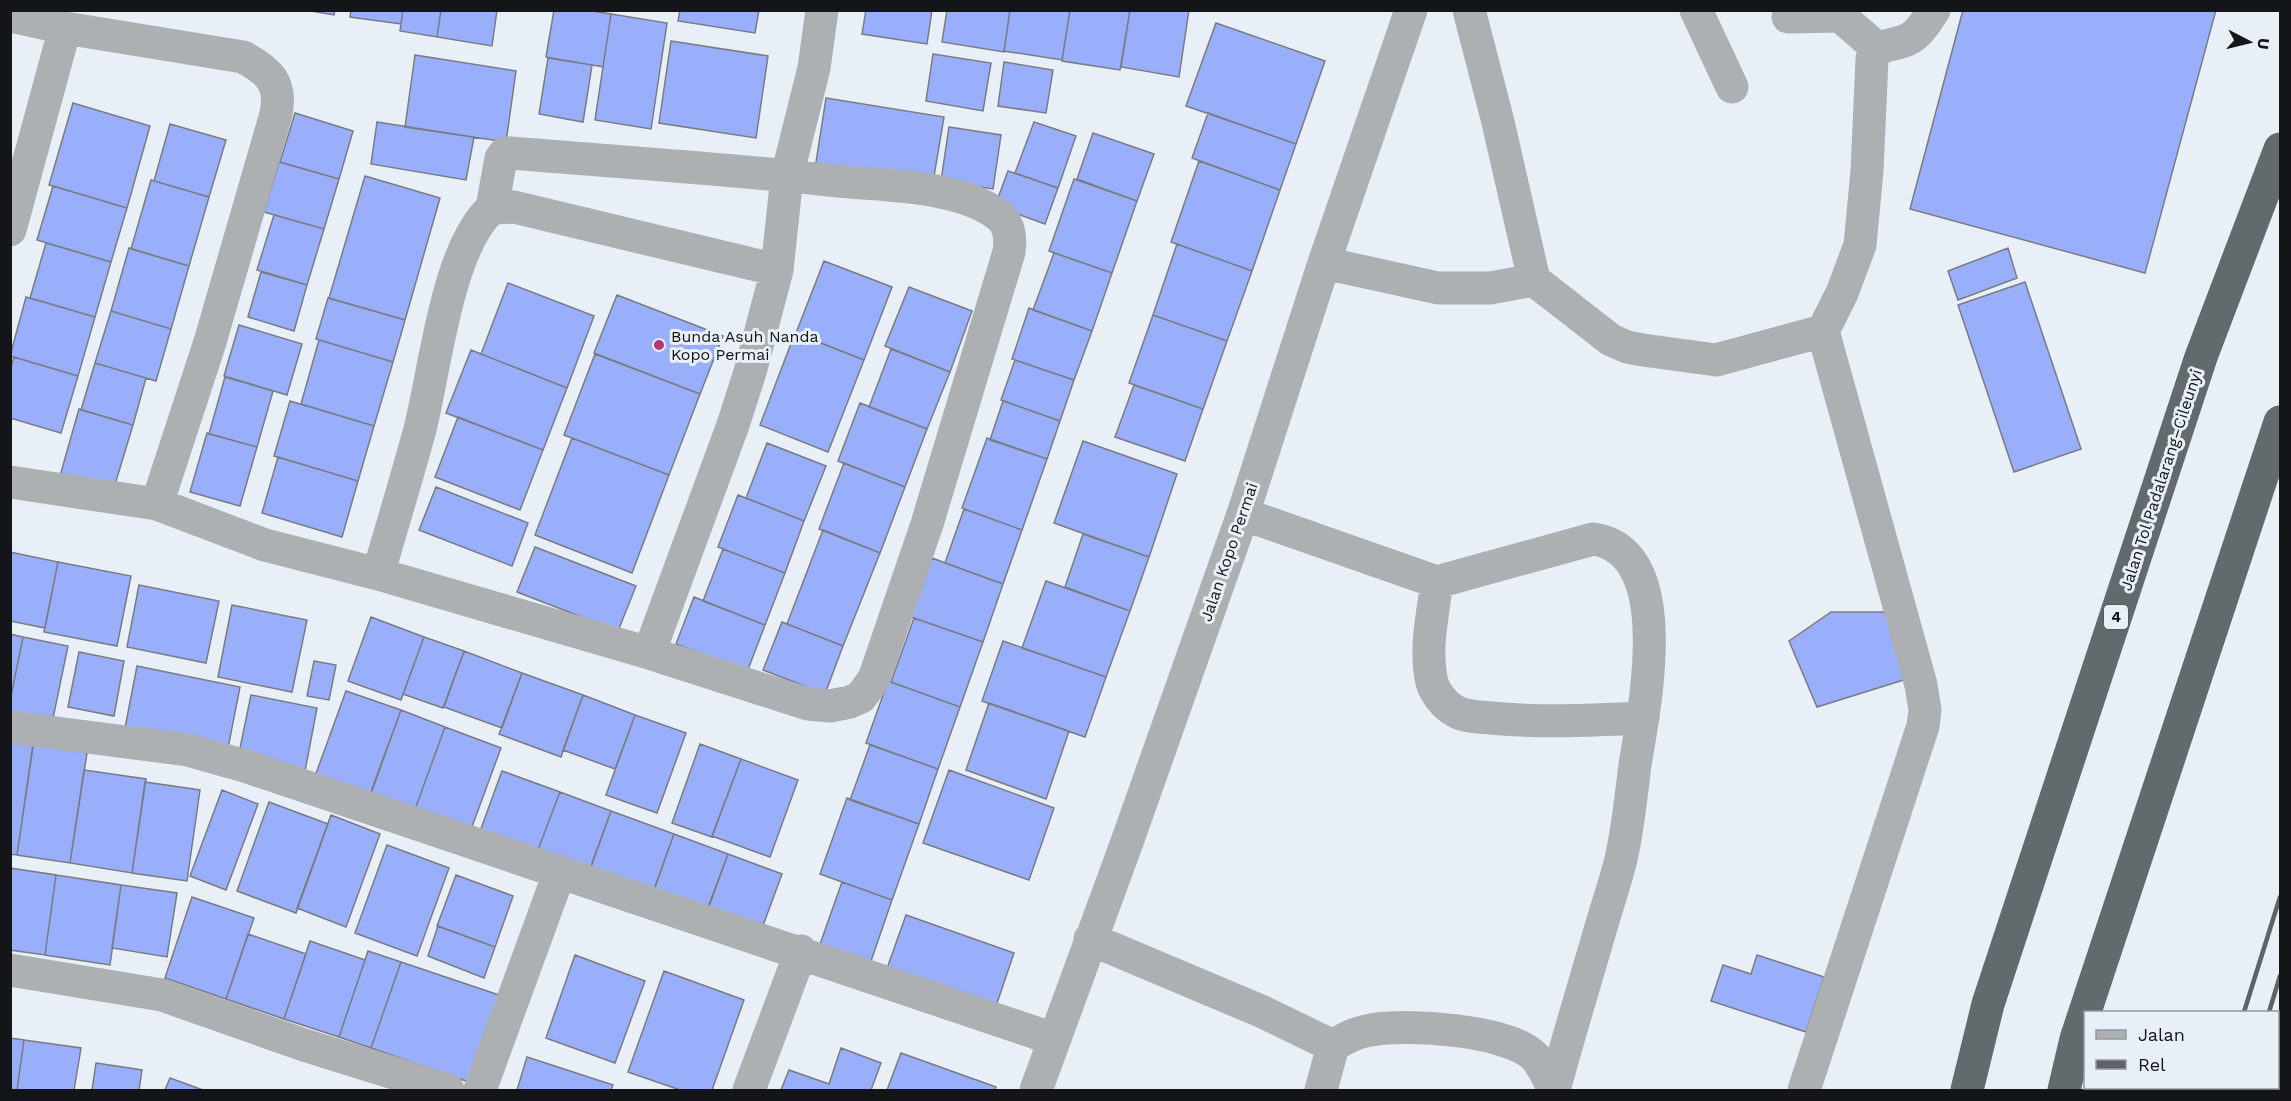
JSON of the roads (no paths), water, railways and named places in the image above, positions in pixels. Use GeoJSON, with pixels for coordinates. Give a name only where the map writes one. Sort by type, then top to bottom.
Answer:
{"type":"FeatureCollection","features":[{"type":"Feature","properties":{"kind":"highway","name":"Jalan Tol Padalarang–Cileunyi"},"geometry":{"type":"LineString","coordinates":[[1967,1090],[1988,1004],[2198,368],[2280,149]]}},
{"type":"Feature","properties":{"kind":"highway"},"geometry":{"type":"LineString","coordinates":[[2085,1011],[2280,422]]}},
{"type":"Feature","properties":{"kind":"highway"},"geometry":{"type":"LineString","coordinates":[[2064,1090],[2084,1015]]}},
{"type":"Feature","properties":{"kind":"street"},"geometry":{"type":"LineString","coordinates":[[650,653],[750,372],[777,270],[787,176],[814,68],[822,10]]}},
{"type":"Feature","properties":{"kind":"street","name":"Jalan Kopo Permai"},"geometry":{"type":"LineString","coordinates":[[1036,1090],[1243,514],[1324,263],[1411,10]]}},
{"type":"Feature","properties":{"kind":"street"},"geometry":{"type":"LineString","coordinates":[[1469,10],[1498,122],[1534,280],[1611,340],[1627,347],[1643,350],[1716,360],[1823,331]]}},
{"type":"Feature","properties":{"kind":"street"},"geometry":{"type":"LineString","coordinates":[[1696,10],[1732,87]]}},
{"type":"Feature","properties":{"kind":"street"},"geometry":{"type":"LineString","coordinates":[[1877,48],[1907,41],[1918,34],[1934,10]]}},
{"type":"Feature","properties":{"kind":"street"},"geometry":{"type":"LineString","coordinates":[[1788,17],[1823,13],[1840,16],[1877,48]]}},
{"type":"Feature","properties":{"kind":"street"},"geometry":{"type":"LineString","coordinates":[[10,16],[65,28],[243,57],[267,72],[277,91],[279,102],[276,114],[210,342],[157,504]]}},
{"type":"Feature","properties":{"kind":"street"},"geometry":{"type":"LineString","coordinates":[[10,230],[19,169],[65,28]]}},
{"type":"Feature","properties":{"kind":"street"},"geometry":{"type":"LineString","coordinates":[[1804,1090],[1923,726],[1925,710],[1921,686],[1823,331],[1842,293],[1860,245],[1867,171],[1872,59],[1877,48]]}},
{"type":"Feature","properties":{"kind":"street"},"geometry":{"type":"LineString","coordinates":[[10,482],[157,504],[265,544],[378,574],[650,653],[808,704],[840,706],[861,697],[874,679],[927,524],[1007,261],[1010,244],[1007,226],[998,216],[958,196],[934,192],[787,176],[505,153],[501,158],[492,208],[478,223],[468,242],[449,293],[419,431],[378,574]]}},
{"type":"Feature","properties":{"kind":"street"},"geometry":{"type":"LineString","coordinates":[[492,208],[514,207],[777,270]]}},
{"type":"Feature","properties":{"kind":"street"},"geometry":{"type":"LineString","coordinates":[[1324,263],[1438,288],[1482,288],[1534,280]]}},
{"type":"Feature","properties":{"kind":"street"},"geometry":{"type":"LineString","coordinates":[[1243,514],[1437,582],[1593,539],[1602,540],[1622,550],[1640,578],[1648,619],[1649,680],[1621,859],[1554,1090]]}},
{"type":"Feature","properties":{"kind":"street"},"geometry":{"type":"LineString","coordinates":[[1437,582],[1429,650],[1431,679],[1436,692],[1454,711],[1468,716],[1519,721],[1559,722],[1643,718]]}},
{"type":"Feature","properties":{"kind":"street"},"geometry":{"type":"LineString","coordinates":[[10,727],[188,750],[245,766],[442,834],[801,951],[1054,1038]]}},
{"type":"Feature","properties":{"kind":"street"},"geometry":{"type":"LineString","coordinates":[[480,1090],[560,871]]}},
{"type":"Feature","properties":{"kind":"street"},"geometry":{"type":"LineString","coordinates":[[1090,939],[1263,1012],[1333,1046]]}},
{"type":"Feature","properties":{"kind":"street"},"geometry":{"type":"LineString","coordinates":[[750,1090],[801,951]]}},
{"type":"Feature","properties":{"kind":"street"},"geometry":{"type":"LineString","coordinates":[[10,970],[162,995],[303,1045],[448,1090]]}},
{"type":"Feature","properties":{"kind":"street"},"geometry":{"type":"LineString","coordinates":[[1321,1090],[1333,1046],[1347,1036],[1372,1029],[1418,1027],[1482,1034],[1510,1042],[1534,1056],[1554,1090]]}},
{"type":"Feature","properties":{"kind":"railway"},"geometry":{"type":"LineString","coordinates":[[2244,1011],[2280,897]]}},
{"type":"Feature","properties":{"kind":"railway"},"geometry":{"type":"LineString","coordinates":[[2269,1011],[2280,976]]}},
{"type":"Feature","properties":{"kind":"place","name":"Bunda Asuh Nanda Kopo Permai"},"geometry":{"type":"Point","coordinates":[659,345]}}]}
